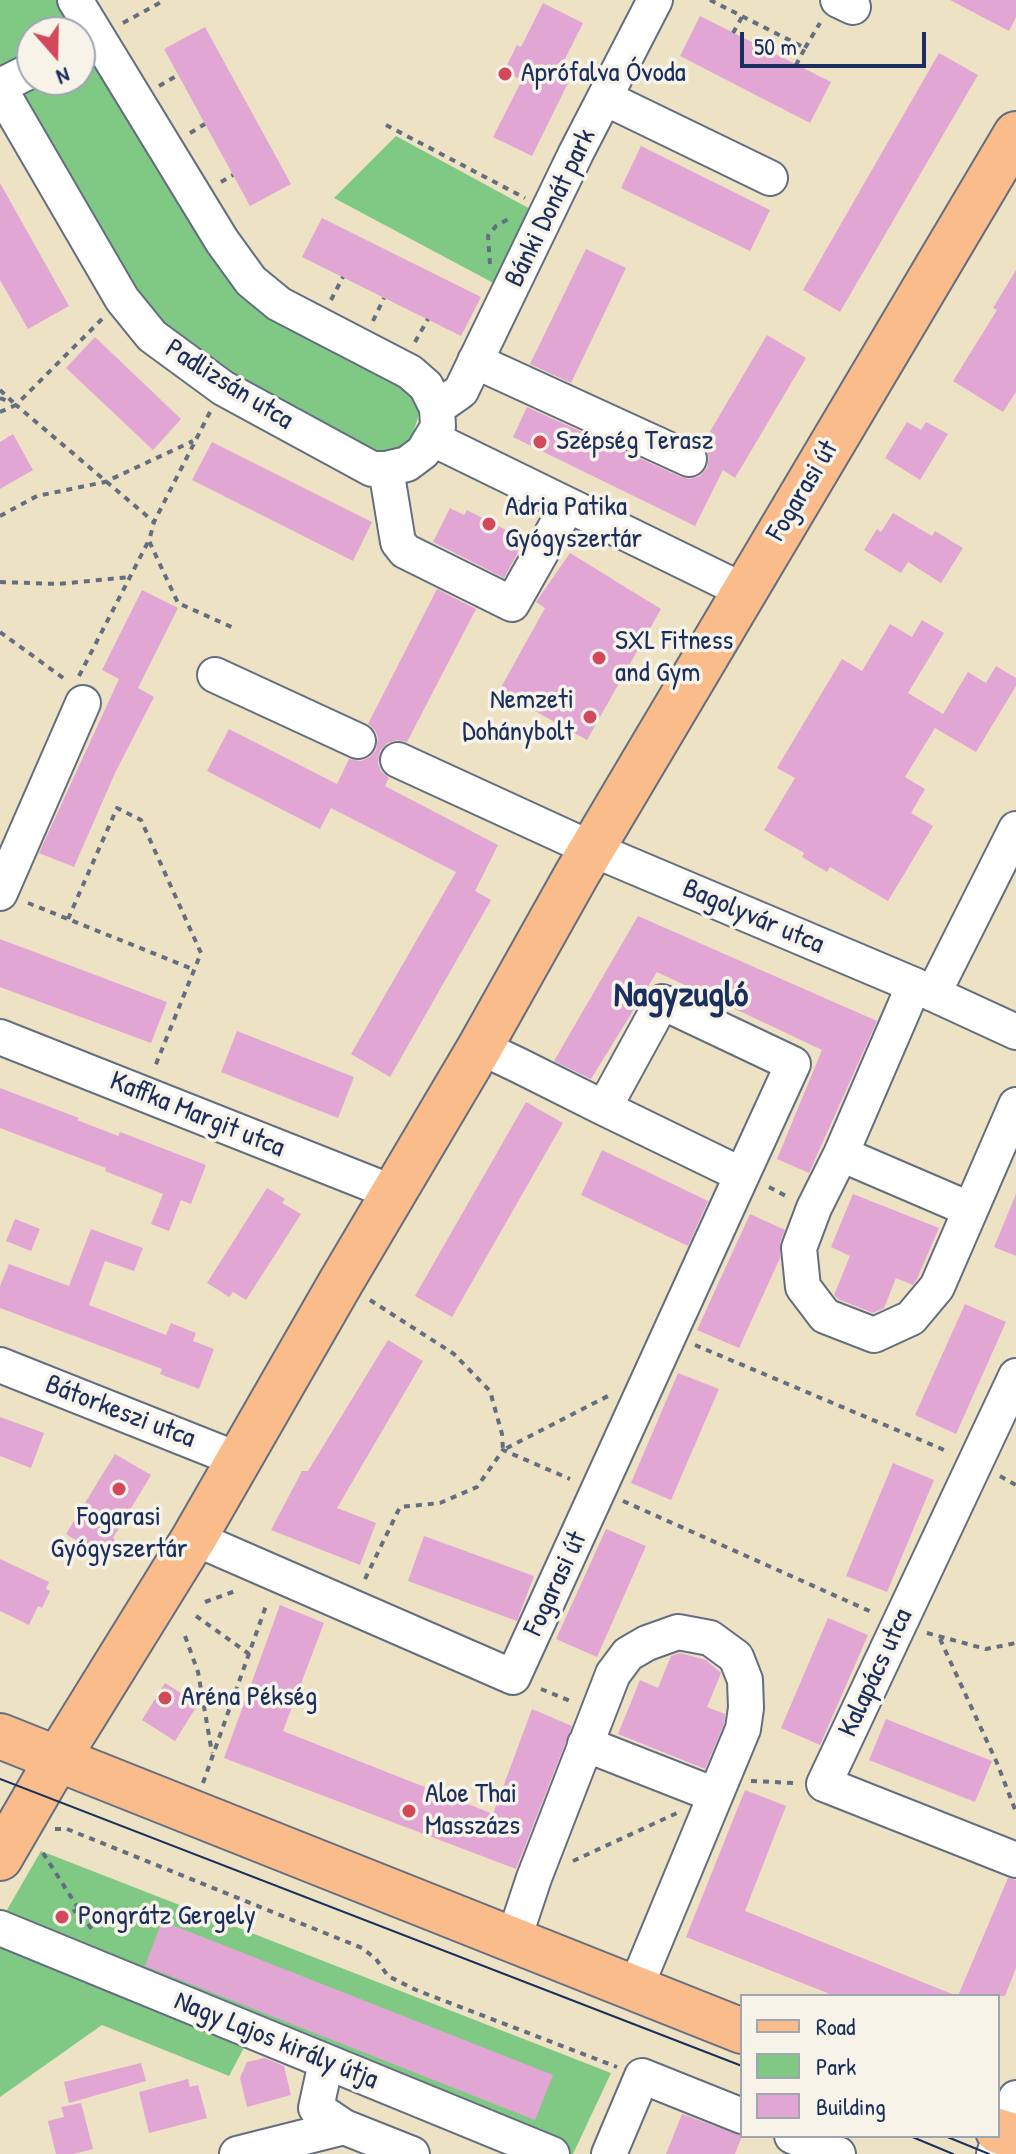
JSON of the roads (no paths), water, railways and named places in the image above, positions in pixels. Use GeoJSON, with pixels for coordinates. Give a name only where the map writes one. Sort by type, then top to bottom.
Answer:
{"type":"FeatureCollection","features":[{"type":"Feature","properties":{"kind":"main road","name":"Fogarasi út"},"geometry":{"type":"LineString","coordinates":[[21,1854],[58,1758],[194,1538],[592,849],[1016,134]]}},
{"type":"Feature","properties":{"kind":"main road"},"geometry":{"type":"LineString","coordinates":[[0,1736],[740,2030]]}},
{"type":"Feature","properties":{"kind":"street","name":"Bánki Donát park"},"geometry":{"type":"LineString","coordinates":[[435,424],[461,391],[548,210],[655,0]]}},
{"type":"Feature","properties":{"kind":"street"},"geometry":{"type":"LineString","coordinates":[[96,53],[251,281],[279,304],[410,372],[426,386],[435,424],[423,452],[407,464],[386,469],[398,542],[405,551],[512,604],[568,505]]}},
{"type":"Feature","properties":{"kind":"street","name":"Padlizsán utca"},"geometry":{"type":"LineString","coordinates":[[0,87],[122,299],[152,336],[223,388],[372,469],[386,469]]}},
{"type":"Feature","properties":{"kind":"street"},"geometry":{"type":"LineString","coordinates":[[605,98],[770,178]]}},
{"type":"Feature","properties":{"kind":"street"},"geometry":{"type":"LineString","coordinates":[[475,361],[689,459]]}},
{"type":"Feature","properties":{"kind":"street"},"geometry":{"type":"LineString","coordinates":[[435,424],[568,505],[744,591]]}},
{"type":"Feature","properties":{"kind":"street"},"geometry":{"type":"LineString","coordinates":[[215,675],[358,741]]}},
{"type":"Feature","properties":{"kind":"street"},"geometry":{"type":"LineString","coordinates":[[0,893],[83,703]]}},
{"type":"Feature","properties":{"kind":"street"},"geometry":{"type":"LineString","coordinates":[[407,764],[592,849]]}},
{"type":"Feature","properties":{"kind":"street"},"geometry":{"type":"LineString","coordinates":[[1016,829],[923,990],[814,1208],[799,1248],[803,1287],[825,1316],[874,1335],[911,1318],[937,1287],[1016,1105]]}},
{"type":"Feature","properties":{"kind":"street","name":"Bagolyvár utca"},"geometry":{"type":"LineString","coordinates":[[592,849],[1016,1032]]}},
{"type":"Feature","properties":{"kind":"street","name":"Fogarasi út"},"geometry":{"type":"LineString","coordinates":[[194,1538],[513,1677],[793,1064],[662,1002],[604,1108]]}},
{"type":"Feature","properties":{"kind":"street","name":"Kaffka Margit utca"},"geometry":{"type":"LineString","coordinates":[[0,1037],[394,1193]]}},
{"type":"Feature","properties":{"kind":"street"},"geometry":{"type":"LineString","coordinates":[[480,1047],[742,1175]]}},
{"type":"Feature","properties":{"kind":"street"},"geometry":{"type":"LineString","coordinates":[[841,1154],[969,1209]]}},
{"type":"Feature","properties":{"kind":"street","name":"Bátorkeszi utca"},"geometry":{"type":"LineString","coordinates":[[0,1365],[239,1460]]}},
{"type":"Feature","properties":{"kind":"street","name":"Kalapács utca"},"geometry":{"type":"LineString","coordinates":[[1016,1376],[824,1784],[1016,1860]]}},
{"type":"Feature","properties":{"kind":"street"},"geometry":{"type":"LineString","coordinates":[[513,1941],[613,1674],[628,1654],[647,1643],[678,1632],[710,1638],[736,1657],[745,1680],[743,1729],[635,1989]]}},
{"type":"Feature","properties":{"kind":"street"},"geometry":{"type":"LineString","coordinates":[[585,1744],[715,1795]]}},
{"type":"Feature","properties":{"kind":"street","name":"Nagy Lajos király útja"},"geometry":{"type":"LineString","coordinates":[[0,1928],[552,2154]]}},
{"type":"Feature","properties":{"kind":"street"},"geometry":{"type":"LineString","coordinates":[[326,2062],[316,2108],[344,2127],[412,2154]]}},
{"type":"Feature","properties":{"kind":"street"},"geometry":{"type":"LineString","coordinates":[[609,2154],[642,2076],[740,2115]]}},
{"type":"Feature","properties":{"kind":"street"},"geometry":{"type":"LineString","coordinates":[[237,2154],[344,2127]]}},
{"type":"Feature","properties":{"kind":"street"},"geometry":{"type":"LineString","coordinates":[[797,2138],[838,2154]]}},
{"type":"Feature","properties":{"kind":"tram line"},"geometry":{"type":"LineString","coordinates":[[0,1779],[740,2065]]}},
{"type":"Feature","properties":{"kind":"tram line"},"geometry":{"type":"LineString","coordinates":[[915,2138],[953,2154]]}},
{"type":"Feature","properties":{"kind":"tram line"},"geometry":{"type":"LineString","coordinates":[[950,2138],[989,2154]]}},
{"type":"Feature","properties":{"kind":"place","name":"Aprófalva Óvoda"},"geometry":{"type":"Point","coordinates":[505,74]}},
{"type":"Feature","properties":{"kind":"place","name":"Szépség Terasz"},"geometry":{"type":"Point","coordinates":[540,442]}},
{"type":"Feature","properties":{"kind":"place","name":"Adria Patika Gyógyszertár"},"geometry":{"type":"Point","coordinates":[489,524]}},
{"type":"Feature","properties":{"kind":"place","name":"SXL Fitness and Gym"},"geometry":{"type":"Point","coordinates":[599,658]}},
{"type":"Feature","properties":{"kind":"place","name":"Nemzeti Dohánybolt"},"geometry":{"type":"Point","coordinates":[590,717]}},
{"type":"Feature","properties":{"kind":"place","name":"Fogarasi Gyógyszertár"},"geometry":{"type":"Point","coordinates":[119,1489]}},
{"type":"Feature","properties":{"kind":"place","name":"Aréna Pékség"},"geometry":{"type":"Point","coordinates":[165,1698]}},
{"type":"Feature","properties":{"kind":"place","name":"Aloe Thai Masszázs"},"geometry":{"type":"Point","coordinates":[409,1811]}},
{"type":"Feature","properties":{"kind":"place","name":"Pongrátz Gergely"},"geometry":{"type":"Point","coordinates":[62,1917]}},
{"type":"Feature","properties":{"kind":"district","name":"Nagyzugló"},"geometry":{"type":"Point","coordinates":[681,996]}}]}
